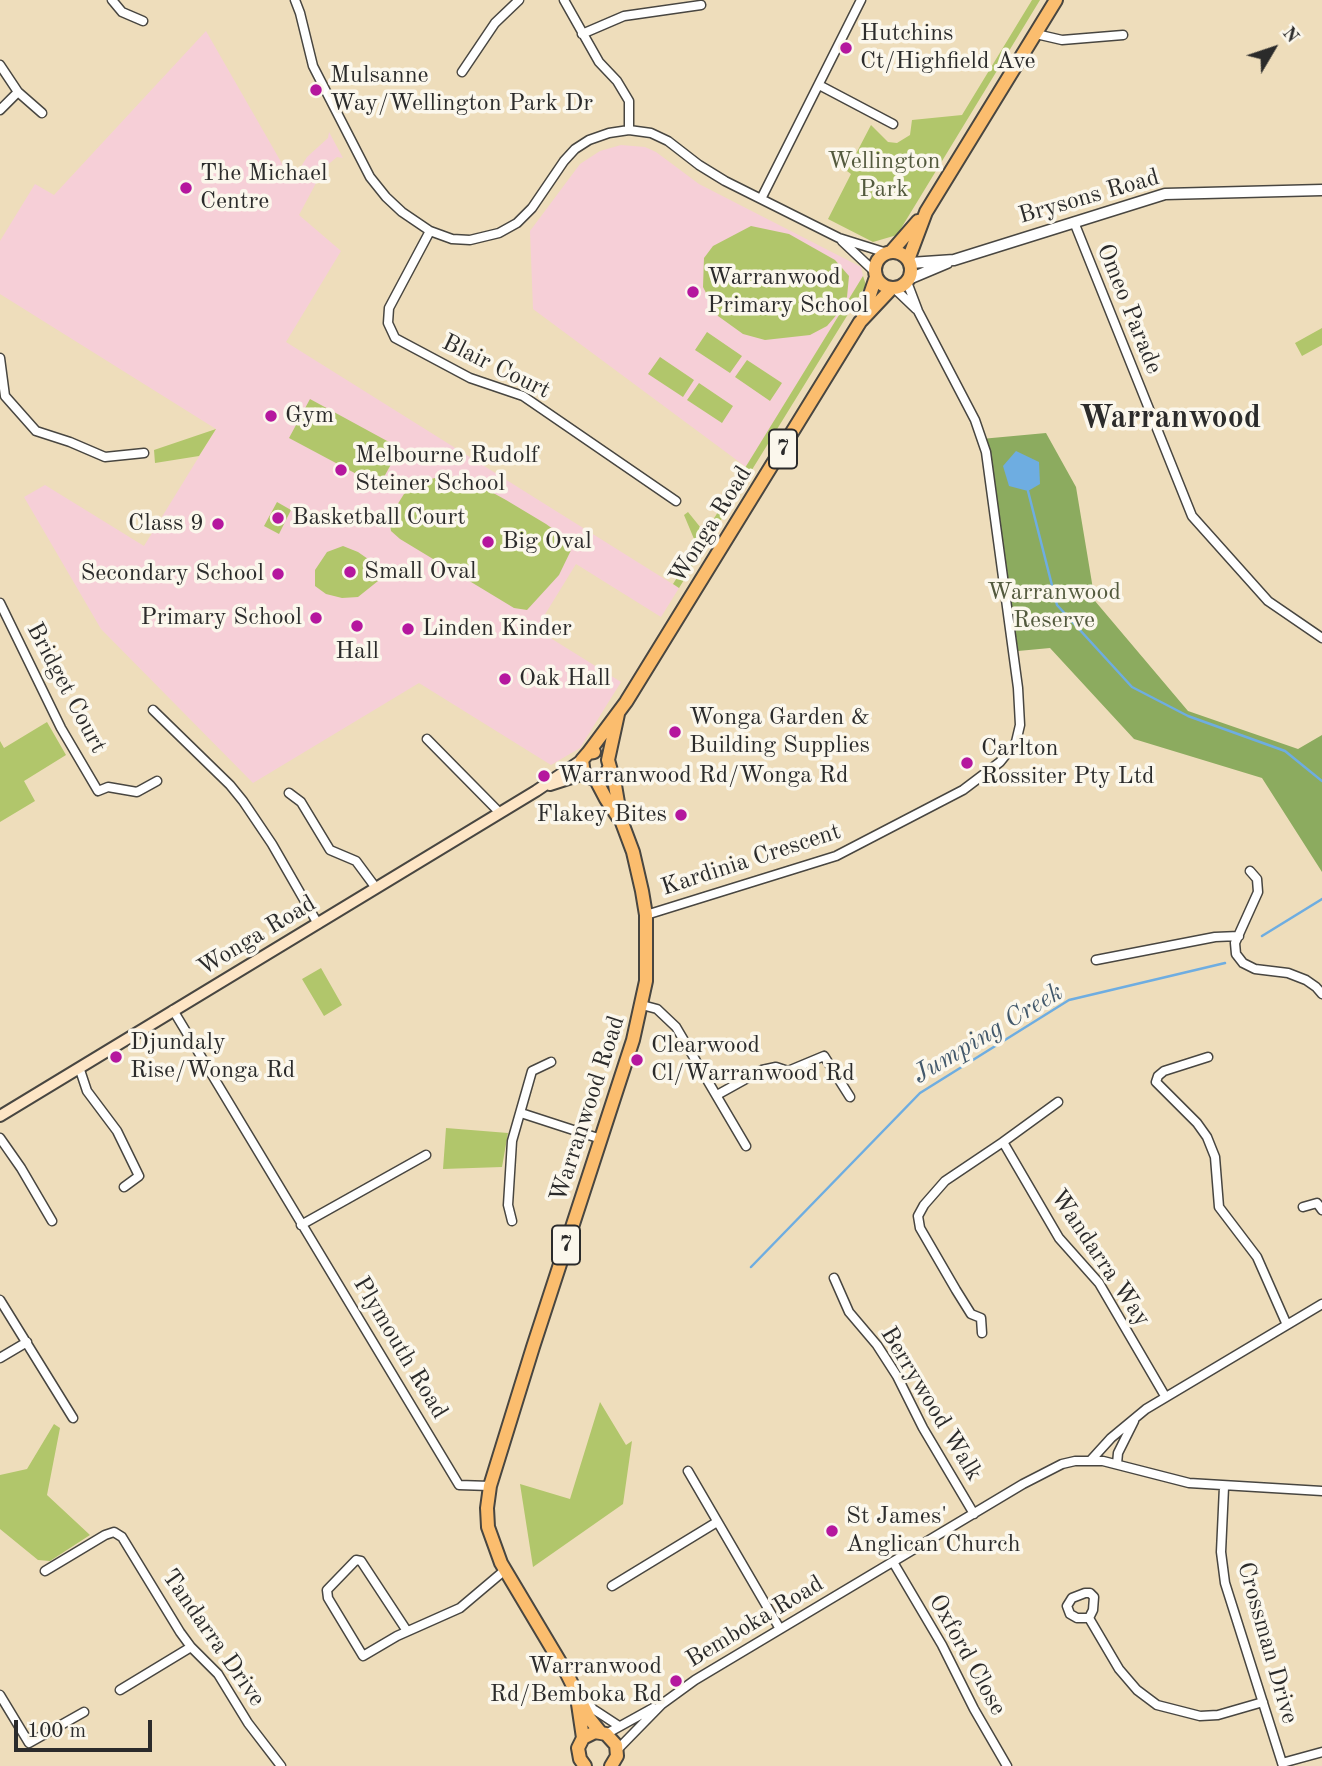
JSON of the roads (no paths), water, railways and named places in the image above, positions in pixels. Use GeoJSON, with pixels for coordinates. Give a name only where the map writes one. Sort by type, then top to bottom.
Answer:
{"type":"FeatureCollection","features":[{"type":"Feature","properties":{"kind":"main road","name":"7"},"geometry":{"type":"LineString","coordinates":[[876,274],[878,261],[889,253],[926,212],[1056,0]]}},
{"type":"Feature","properties":{"kind":"main road","name":"7"},"geometry":{"type":"LineString","coordinates":[[893,288],[908,281],[909,262],[926,212]]}},
{"type":"Feature","properties":{"kind":"main road"},"geometry":{"type":"LineString","coordinates":[[889,253],[901,254],[909,262]]}},
{"type":"Feature","properties":{"kind":"main road"},"geometry":{"type":"LineString","coordinates":[[876,274],[882,285],[893,288]]}},
{"type":"Feature","properties":{"kind":"main road","name":"Wonga Road"},"geometry":{"type":"LineString","coordinates":[[860,322],[876,274]]}},
{"type":"Feature","properties":{"kind":"main road","name":"Wonga Road"},"geometry":{"type":"LineString","coordinates":[[0,1116],[536,792],[585,757],[618,714],[860,322],[893,288]]}},
{"type":"Feature","properties":{"kind":"main road","name":"Wonga Road"},"geometry":{"type":"LineString","coordinates":[[608,764],[618,714]]}},
{"type":"Feature","properties":{"kind":"main road"},"geometry":{"type":"LineString","coordinates":[[597,752],[608,764],[604,776],[596,780],[583,774],[581,765],[585,757],[597,752]]}},
{"type":"Feature","properties":{"kind":"main road","name":"Warranwood Road"},"geometry":{"type":"LineString","coordinates":[[490,1486],[630,1051],[642,1005],[647,962],[646,915],[635,859],[621,820],[608,764]]}},
{"type":"Feature","properties":{"kind":"main road","name":"Wonga Road"},"geometry":{"type":"LineString","coordinates":[[536,792],[583,774]]}},
{"type":"Feature","properties":{"kind":"main road","name":"Warranwood Road"},"geometry":{"type":"LineString","coordinates":[[596,780],[621,820]]}},
{"type":"Feature","properties":{"kind":"main road","name":"7"},"geometry":{"type":"LineString","coordinates":[[490,1486],[488,1527],[505,1570],[589,1718],[614,1741],[615,1761]]}},
{"type":"Feature","properties":{"kind":"main road","name":"7"},"geometry":{"type":"LineString","coordinates":[[575,1691],[583,1738],[582,1760]]}},
{"type":"Feature","properties":{"kind":"main road"},"geometry":{"type":"LineString","coordinates":[[583,1738],[595,1732],[604,1733]]}},
{"type":"Feature","properties":{"kind":"street"},"geometry":{"type":"LineString","coordinates":[[112,0],[121,12],[143,22]]}},
{"type":"Feature","properties":{"kind":"street"},"geometry":{"type":"LineString","coordinates":[[295,0],[313,66],[370,177],[402,212],[430,231],[452,239],[470,240],[499,233],[517,223],[532,208],[575,149],[589,140],[629,130],[651,133],[668,141],[699,165],[839,238],[889,253]]}},
{"type":"Feature","properties":{"kind":"street"},"geometry":{"type":"LineString","coordinates":[[462,72],[495,23],[519,0]]}},
{"type":"Feature","properties":{"kind":"street"},"geometry":{"type":"LineString","coordinates":[[564,0],[599,62],[617,81],[629,101],[629,130]]}},
{"type":"Feature","properties":{"kind":"street"},"geometry":{"type":"LineString","coordinates":[[761,199],[861,0]]}},
{"type":"Feature","properties":{"kind":"street"},"geometry":{"type":"LineString","coordinates":[[582,34],[624,16],[701,5]]}},
{"type":"Feature","properties":{"kind":"street"},"geometry":{"type":"LineString","coordinates":[[1036,34],[1062,40],[1123,35]]}},
{"type":"Feature","properties":{"kind":"street"},"geometry":{"type":"LineString","coordinates":[[0,65],[18,92],[42,114]]}},
{"type":"Feature","properties":{"kind":"street"},"geometry":{"type":"LineString","coordinates":[[819,85],[893,124]]}},
{"type":"Feature","properties":{"kind":"street"},"geometry":{"type":"LineString","coordinates":[[0,110],[18,92]]}},
{"type":"Feature","properties":{"kind":"street","name":"Brysons Road"},"geometry":{"type":"LineString","coordinates":[[908,281],[954,260],[1165,194],[1322,190]]}},
{"type":"Feature","properties":{"kind":"street","name":"Omeo Parade"},"geometry":{"type":"LineString","coordinates":[[1074,222],[1192,516],[1268,601],[1322,638]]}},
{"type":"Feature","properties":{"kind":"street","name":"Blair Court"},"geometry":{"type":"LineString","coordinates":[[430,231],[389,308],[388,323],[396,338],[470,378],[523,396],[676,501]]}},
{"type":"Feature","properties":{"kind":"street"},"geometry":{"type":"LineString","coordinates":[[839,238],[876,274]]}},
{"type":"Feature","properties":{"kind":"street","name":"Brysons Road"},"geometry":{"type":"LineString","coordinates":[[909,262],[954,260]]}},
{"type":"Feature","properties":{"kind":"street","name":"Kardinia Crescent"},"geometry":{"type":"LineString","coordinates":[[646,915],[836,856],[963,790],[1000,762],[1016,742],[1020,725],[1018,688],[986,452],[975,419],[918,311],[908,281]]}},
{"type":"Feature","properties":{"kind":"street","name":"Kardinia Crescent"},"geometry":{"type":"LineString","coordinates":[[893,288],[918,311]]}},
{"type":"Feature","properties":{"kind":"street"},"geometry":{"type":"LineString","coordinates":[[0,358],[2,397],[36,431],[105,457],[144,453]]}},
{"type":"Feature","properties":{"kind":"street","name":"Bridget Court"},"geometry":{"type":"LineString","coordinates":[[0,603],[61,728],[99,791],[108,787],[137,792],[157,781]]}},
{"type":"Feature","properties":{"kind":"street"},"geometry":{"type":"LineString","coordinates":[[153,710],[187,740],[243,801],[272,844],[318,924]]}},
{"type":"Feature","properties":{"kind":"street"},"geometry":{"type":"LineString","coordinates":[[426,739],[500,813]]}},
{"type":"Feature","properties":{"kind":"street"},"geometry":{"type":"LineString","coordinates":[[289,793],[300,802],[330,850],[356,861],[376,888]]}},
{"type":"Feature","properties":{"kind":"street"},"geometry":{"type":"LineString","coordinates":[[1250,871],[1257,879],[1258,892],[1235,943],[1236,954],[1243,963],[1255,969],[1288,973],[1306,980],[1322,994]]}},
{"type":"Feature","properties":{"kind":"street"},"geometry":{"type":"LineString","coordinates":[[1096,960],[1215,937],[1238,936]]}},
{"type":"Feature","properties":{"kind":"street"},"geometry":{"type":"LineString","coordinates":[[642,1005],[657,1009],[676,1027],[746,1146]]}},
{"type":"Feature","properties":{"kind":"street","name":"Plymouth Road"},"geometry":{"type":"LineString","coordinates":[[173,1010],[458,1485],[490,1486]]}},
{"type":"Feature","properties":{"kind":"street"},"geometry":{"type":"LineString","coordinates":[[717,1095],[762,1070],[776,1067],[788,1071],[824,1056],[850,1097]]}},
{"type":"Feature","properties":{"kind":"street"},"geometry":{"type":"LineString","coordinates":[[1208,1056],[1164,1071],[1156,1082],[1197,1123],[1207,1137],[1215,1157],[1219,1207],[1257,1257],[1287,1325]]}},
{"type":"Feature","properties":{"kind":"street"},"geometry":{"type":"LineString","coordinates":[[512,1221],[508,1205],[512,1141],[532,1071],[551,1062]]}},
{"type":"Feature","properties":{"kind":"street"},"geometry":{"type":"LineString","coordinates":[[80,1070],[87,1091],[117,1131],[139,1176],[124,1187]]}},
{"type":"Feature","properties":{"kind":"street"},"geometry":{"type":"LineString","coordinates":[[982,1333],[981,1318],[971,1314],[956,1290],[920,1228],[918,1216],[945,1181],[1058,1102]]}},
{"type":"Feature","properties":{"kind":"street"},"geometry":{"type":"LineString","coordinates":[[521,1113],[601,1139]]}},
{"type":"Feature","properties":{"kind":"street"},"geometry":{"type":"LineString","coordinates":[[0,1138],[52,1221]]}},
{"type":"Feature","properties":{"kind":"street","name":"Wandarra Way"},"geometry":{"type":"LineString","coordinates":[[1003,1142],[1059,1238],[1099,1283],[1165,1396]]}},
{"type":"Feature","properties":{"kind":"street"},"geometry":{"type":"LineString","coordinates":[[301,1225],[426,1155]]}},
{"type":"Feature","properties":{"kind":"street"},"geometry":{"type":"LineString","coordinates":[[1303,1207],[1317,1203],[1322,1210]]}},
{"type":"Feature","properties":{"kind":"street","name":"Berrywood Walk"},"geometry":{"type":"LineString","coordinates":[[834,1278],[849,1312],[877,1345],[897,1376],[923,1429],[974,1514]]}},
{"type":"Feature","properties":{"kind":"street"},"geometry":{"type":"LineString","coordinates":[[0,1300],[72,1418]]}},
{"type":"Feature","properties":{"kind":"street"},"geometry":{"type":"LineString","coordinates":[[1091,1460],[1111,1438],[1165,1396],[1322,1304]]}},
{"type":"Feature","properties":{"kind":"street"},"geometry":{"type":"LineString","coordinates":[[0,1358],[27,1342]]}},
{"type":"Feature","properties":{"kind":"street"},"geometry":{"type":"LineString","coordinates":[[1117,1464],[1118,1453],[1135,1418]]}},
{"type":"Feature","properties":{"kind":"street","name":"Bemboka Road"},"geometry":{"type":"LineString","coordinates":[[604,1733],[662,1704],[695,1680],[1052,1468],[1075,1461],[1091,1460],[1117,1464],[1166,1478],[1224,1487],[1322,1491]]}},
{"type":"Feature","properties":{"kind":"street"},"geometry":{"type":"LineString","coordinates":[[688,1471],[780,1629]]}},
{"type":"Feature","properties":{"kind":"street","name":"Crossman Drive"},"geometry":{"type":"LineString","coordinates":[[1224,1487],[1222,1552],[1225,1583],[1283,1765]]}},
{"type":"Feature","properties":{"kind":"street"},"geometry":{"type":"LineString","coordinates":[[612,1587],[717,1522]]}},
{"type":"Feature","properties":{"kind":"street","name":"Tandarra Drive"},"geometry":{"type":"LineString","coordinates":[[46,1571],[94,1541],[114,1532],[122,1537],[191,1647],[218,1674],[248,1723],[281,1766]]}},
{"type":"Feature","properties":{"kind":"street"},"geometry":{"type":"LineString","coordinates":[[407,1632],[361,1561],[356,1560],[327,1590],[328,1598],[363,1656],[460,1608],[505,1570]]}},
{"type":"Feature","properties":{"kind":"street","name":"Oxford Close"},"geometry":{"type":"LineString","coordinates":[[893,1562],[942,1645],[1007,1766]]}},
{"type":"Feature","properties":{"kind":"street"},"geometry":{"type":"LineString","coordinates":[[1089,1618],[1119,1669],[1137,1690],[1157,1705],[1200,1716],[1218,1715],[1263,1702]]}},
{"type":"Feature","properties":{"kind":"street"},"geometry":{"type":"LineString","coordinates":[[120,1690],[191,1647]]}},
{"type":"Feature","properties":{"kind":"street"},"geometry":{"type":"LineString","coordinates":[[575,1691],[593,1709],[619,1726]]}},
{"type":"Feature","properties":{"kind":"street"},"geometry":{"type":"LineString","coordinates":[[0,1695],[29,1743],[84,1712]]}},
{"type":"Feature","properties":{"kind":"street","name":"Bemboka Road"},"geometry":{"type":"LineString","coordinates":[[615,1761],[662,1704]]}},
{"type":"Feature","properties":{"kind":"street"},"geometry":{"type":"LineString","coordinates":[[1283,1765],[1322,1752]]}},
{"type":"Feature","properties":{"kind":"street"},"geometry":{"type":"LineString","coordinates":[[572,1766],[582,1760]]}},
{"type":"Feature","properties":{"kind":"water"},"geometry":{"type":"Polygon","coordinates":[[[1016,451],[1039,462],[1040,484],[1028,491],[1009,486],[1003,466],[1016,451]]]}},
{"type":"Feature","properties":{"kind":"waterway"},"geometry":{"type":"LineString","coordinates":[[1028,491],[1057,605],[1132,687],[1188,716],[1285,751],[1322,781]]}},
{"type":"Feature","properties":{"kind":"waterway","name":"Jumping Creek"},"geometry":{"type":"LineString","coordinates":[[1262,936],[1322,899]]}},
{"type":"Feature","properties":{"kind":"waterway","name":"Jumping Creek"},"geometry":{"type":"LineString","coordinates":[[751,1267],[920,1093],[1069,1000],[1225,963]]}},
{"type":"Feature","properties":{"kind":"place","name":"Hutchins Ct/Highfield Ave"},"geometry":{"type":"Point","coordinates":[846,48]}},
{"type":"Feature","properties":{"kind":"place","name":"Mulsanne Way/Wellington Park Dr"},"geometry":{"type":"Point","coordinates":[316,90]}},
{"type":"Feature","properties":{"kind":"place","name":"The Michael Centre"},"geometry":{"type":"Point","coordinates":[186,188]}},
{"type":"Feature","properties":{"kind":"place","name":"Warranwood Primary School"},"geometry":{"type":"Point","coordinates":[693,292]}},
{"type":"Feature","properties":{"kind":"place","name":"Gym"},"geometry":{"type":"Point","coordinates":[271,416]}},
{"type":"Feature","properties":{"kind":"place","name":"Melbourne Rudolf Steiner School"},"geometry":{"type":"Point","coordinates":[341,470]}},
{"type":"Feature","properties":{"kind":"place","name":"Basketball Court"},"geometry":{"type":"Point","coordinates":[278,518]}},
{"type":"Feature","properties":{"kind":"place","name":"Class 9"},"geometry":{"type":"Point","coordinates":[218,524]}},
{"type":"Feature","properties":{"kind":"place","name":"Big Oval"},"geometry":{"type":"Point","coordinates":[488,542]}},
{"type":"Feature","properties":{"kind":"place","name":"Small Oval"},"geometry":{"type":"Point","coordinates":[350,572]}},
{"type":"Feature","properties":{"kind":"place","name":"Secondary School"},"geometry":{"type":"Point","coordinates":[278,574]}},
{"type":"Feature","properties":{"kind":"place","name":"Primary School"},"geometry":{"type":"Point","coordinates":[316,618]}},
{"type":"Feature","properties":{"kind":"place","name":"Hall"},"geometry":{"type":"Point","coordinates":[357,626]}},
{"type":"Feature","properties":{"kind":"place","name":"Linden Kinder"},"geometry":{"type":"Point","coordinates":[408,629]}},
{"type":"Feature","properties":{"kind":"place","name":"Oak Hall"},"geometry":{"type":"Point","coordinates":[505,679]}},
{"type":"Feature","properties":{"kind":"place","name":"Wonga Garden & Building Supplies"},"geometry":{"type":"Point","coordinates":[675,732]}},
{"type":"Feature","properties":{"kind":"place","name":"Carlton Rossiter Pty Ltd"},"geometry":{"type":"Point","coordinates":[967,763]}},
{"type":"Feature","properties":{"kind":"place","name":"Warranwood Rd/Wonga Rd"},"geometry":{"type":"Point","coordinates":[544,776]}},
{"type":"Feature","properties":{"kind":"place","name":"Flakey Bites"},"geometry":{"type":"Point","coordinates":[681,815]}},
{"type":"Feature","properties":{"kind":"place","name":"Djundaly Rise/Wonga Rd"},"geometry":{"type":"Point","coordinates":[116,1057]}},
{"type":"Feature","properties":{"kind":"place","name":"Clearwood Cl/Warranwood Rd"},"geometry":{"type":"Point","coordinates":[637,1060]}},
{"type":"Feature","properties":{"kind":"place","name":"St James' Anglican Church"},"geometry":{"type":"Point","coordinates":[832,1531]}},
{"type":"Feature","properties":{"kind":"place","name":"Warranwood Rd/Bemboka Rd"},"geometry":{"type":"Point","coordinates":[676,1681]}},
{"type":"Feature","properties":{"kind":"district","name":"Warranwood"},"geometry":{"type":"Point","coordinates":[1170,419]}},
{"type":"Feature","properties":{"kind":"park label","name":"Wellington Park"},"geometry":{"type":"Point","coordinates":[884,176]}},
{"type":"Feature","properties":{"kind":"park label","name":"Warranwood Reserve"},"geometry":{"type":"Point","coordinates":[1054,607]}}]}
